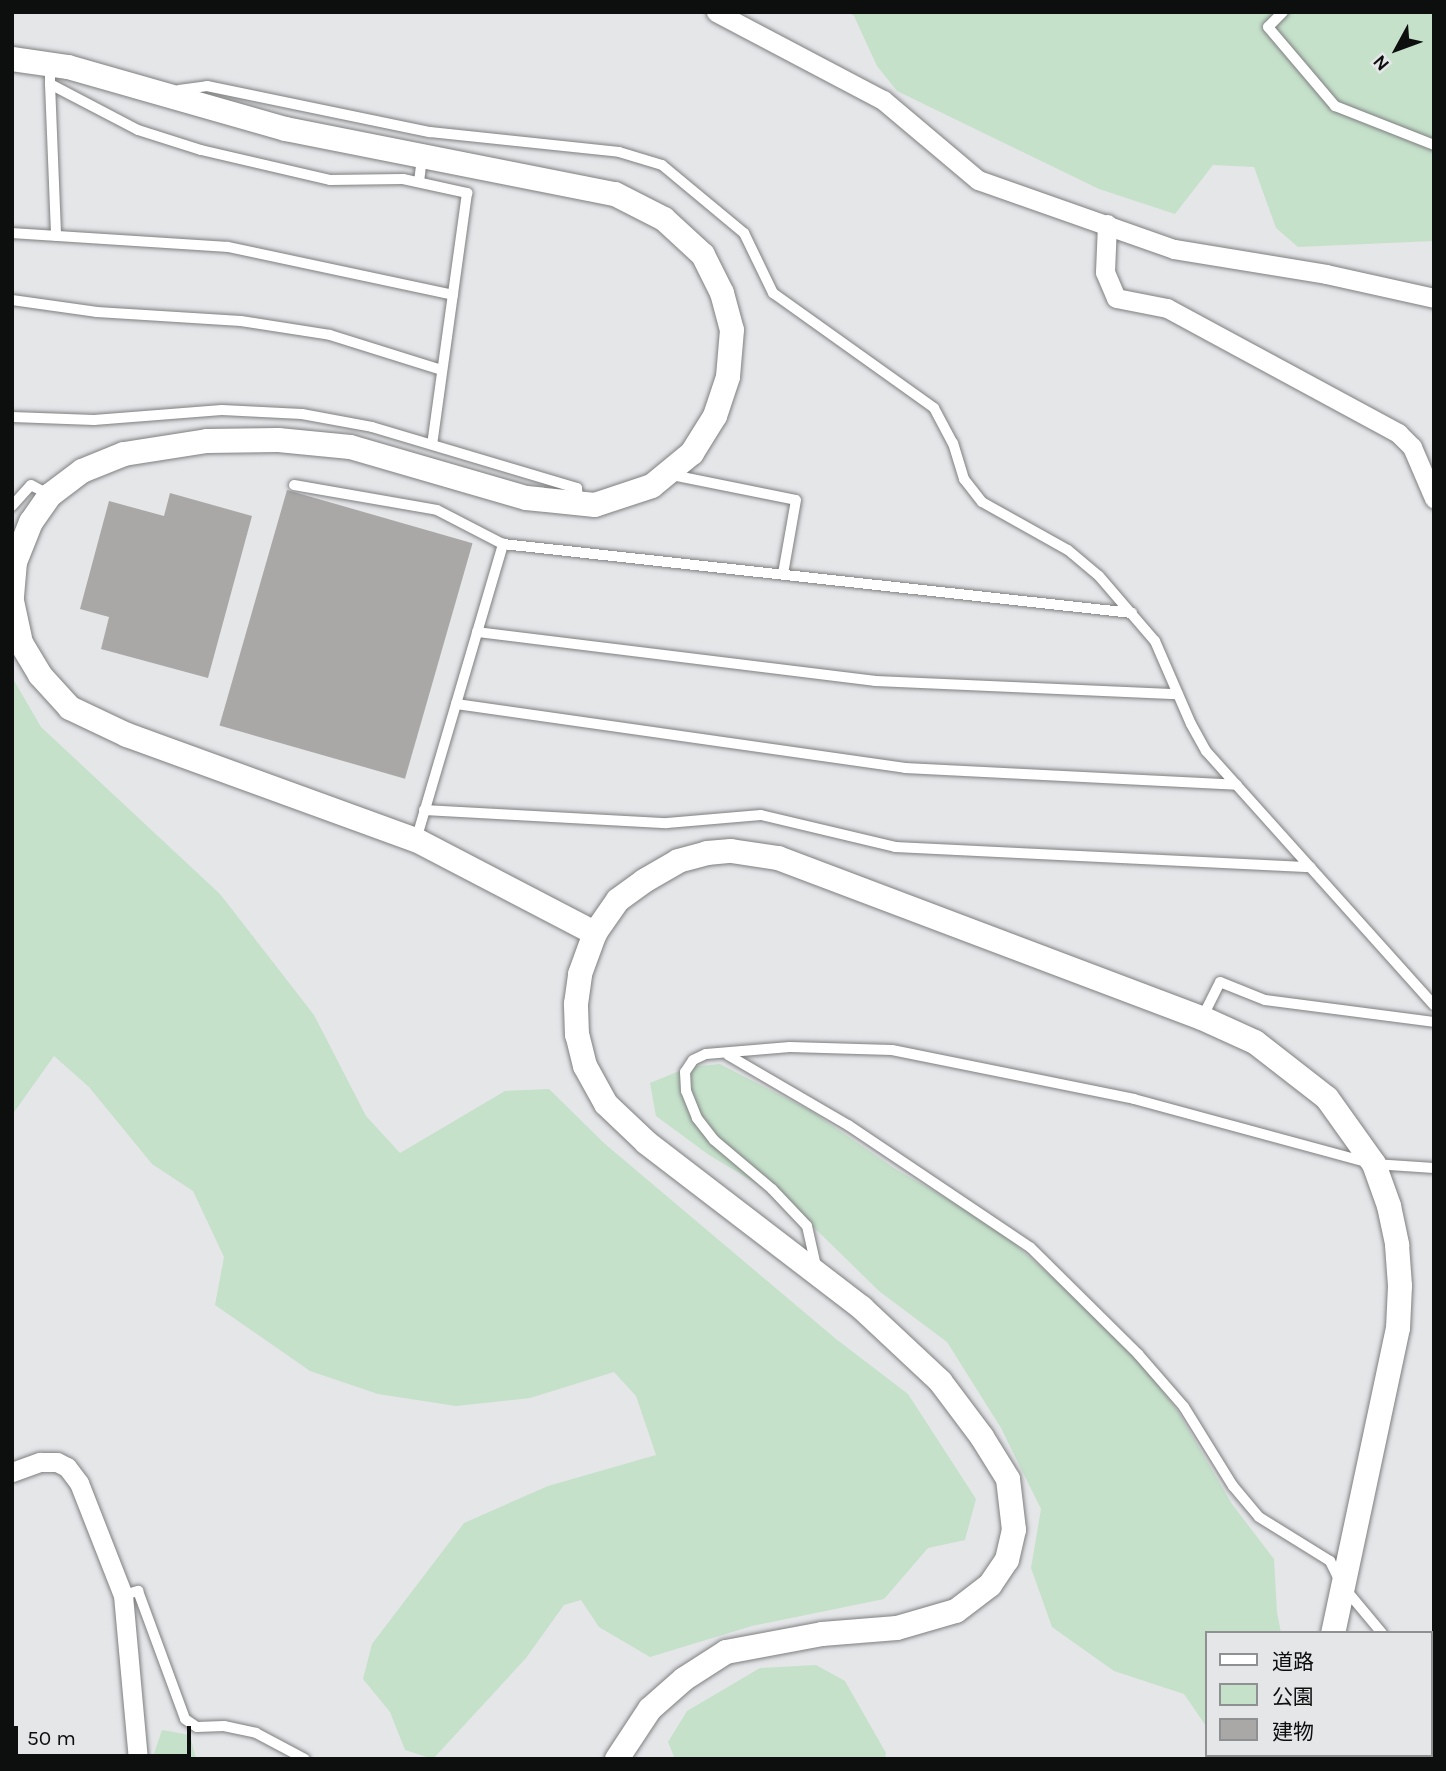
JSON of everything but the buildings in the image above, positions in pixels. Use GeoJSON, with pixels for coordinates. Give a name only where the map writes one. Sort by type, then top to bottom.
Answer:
{"type":"FeatureCollection","features":[{"type":"Feature","properties":{"kind":"street"},"geometry":{"type":"LineString","coordinates":[[716,12],[883,100],[978,180],[1174,249],[1326,274],[1434,298]]}},
{"type":"Feature","properties":{"kind":"street"},"geometry":{"type":"LineString","coordinates":[[12,59],[50,74],[163,93],[286,129],[615,194],[664,219],[703,255],[722,293],[732,330],[728,377],[715,416],[692,453],[652,486],[594,505],[578,504],[526,498],[350,447],[278,440],[207,441],[124,454],[82,471],[50,495],[31,522],[15,562],[12,600],[21,643],[40,675],[70,708],[127,735],[416,840],[595,933]]}},
{"type":"Feature","properties":{"kind":"street"},"geometry":{"type":"LineString","coordinates":[[1107,224],[1105,272],[1116,298],[1167,308],[1398,433],[1412,447],[1434,498]]}},
{"type":"Feature","properties":{"kind":"street"},"geometry":{"type":"LineString","coordinates":[[617,1759],[650,1709],[684,1679],[726,1652],[822,1634],[897,1628],[956,1611],[990,1585],[1007,1560],[1014,1530],[1008,1479],[982,1437],[940,1381],[862,1308],[646,1142],[606,1104],[585,1066],[577,1035],[580,974],[595,933],[618,901],[678,861],[731,851],[766,856],[834,878],[1202,1018],[1255,1042],[1327,1098],[1374,1164],[1389,1206],[1397,1245],[1398,1328],[1341,1584],[1333,1631]]}},
{"type":"Feature","properties":{"kind":"street"},"geometry":{"type":"LineString","coordinates":[[12,1472],[40,1462],[57,1462],[67,1467],[79,1483],[123,1595],[138,1759]]}},
{"type":"Feature","properties":{"kind":"lane"},"geometry":{"type":"LineString","coordinates":[[1283,12],[1268,27],[1335,106],[1434,145]]}},
{"type":"Feature","properties":{"kind":"lane"},"geometry":{"type":"LineString","coordinates":[[50,74],[138,130],[201,150],[330,180],[403,179],[467,193],[432,444]]}},
{"type":"Feature","properties":{"kind":"lane"},"geometry":{"type":"LineString","coordinates":[[50,74],[56,236]]}},
{"type":"Feature","properties":{"kind":"lane"},"geometry":{"type":"LineString","coordinates":[[163,93],[208,86],[430,132],[619,152],[662,165],[744,233],[773,293],[934,408],[953,443],[964,479],[982,502],[1068,551],[1099,576],[1155,641],[1206,751],[1434,1005]]}},
{"type":"Feature","properties":{"kind":"lane"},"geometry":{"type":"LineString","coordinates":[[419,182],[422,157]]}},
{"type":"Feature","properties":{"kind":"lane"},"geometry":{"type":"LineString","coordinates":[[12,233],[228,247],[453,295]]}},
{"type":"Feature","properties":{"kind":"lane"},"geometry":{"type":"LineString","coordinates":[[12,300],[97,313],[241,321],[330,335],[442,370]]}},
{"type":"Feature","properties":{"kind":"lane"},"geometry":{"type":"LineString","coordinates":[[12,417],[94,420],[222,410],[302,414],[372,427],[577,488],[578,504]]}},
{"type":"Feature","properties":{"kind":"lane"},"geometry":{"type":"LineString","coordinates":[[667,474],[796,499],[783,575]]}},
{"type":"Feature","properties":{"kind":"lane"},"geometry":{"type":"LineString","coordinates":[[12,506],[32,485],[50,495]]}},
{"type":"Feature","properties":{"kind":"lane"},"geometry":{"type":"LineString","coordinates":[[294,485],[437,510],[503,544],[1132,613]]}},
{"type":"Feature","properties":{"kind":"lane"},"geometry":{"type":"LineString","coordinates":[[416,840],[503,544]]}},
{"type":"Feature","properties":{"kind":"lane"},"geometry":{"type":"LineString","coordinates":[[477,632],[875,681],[1178,694]]}},
{"type":"Feature","properties":{"kind":"lane"},"geometry":{"type":"LineString","coordinates":[[456,704],[905,768],[1237,785]]}},
{"type":"Feature","properties":{"kind":"lane"},"geometry":{"type":"LineString","coordinates":[[424,810],[667,823],[761,815],[895,847],[1311,867]]}},
{"type":"Feature","properties":{"kind":"lane"},"geometry":{"type":"LineString","coordinates":[[1202,1018],[1220,982],[1265,1000],[1434,1022]]}},
{"type":"Feature","properties":{"kind":"lane"},"geometry":{"type":"LineString","coordinates":[[818,1274],[807,1226],[772,1189],[714,1140],[697,1118],[686,1091],[685,1073],[693,1060],[706,1054],[728,1055],[790,1047],[892,1050],[1134,1099],[1374,1164],[1434,1168]]}},
{"type":"Feature","properties":{"kind":"lane"},"geometry":{"type":"LineString","coordinates":[[728,1055],[848,1125],[1031,1248],[1138,1354],[1184,1407],[1233,1486],[1259,1517],[1330,1561],[1341,1584],[1380,1631]]}},
{"type":"Feature","properties":{"kind":"lane"},"geometry":{"type":"LineString","coordinates":[[123,1595],[138,1591],[185,1719],[197,1727],[224,1726],[256,1733],[305,1759]]}},
{"type":"Feature","properties":{"kind":"green space"},"geometry":{"type":"Polygon","coordinates":[[[848,12],[1434,12],[1434,241],[1298,247],[1276,228],[1254,167],[1213,165],[1175,214],[1099,189],[897,91],[877,66],[854,16],[848,12]]]}},
{"type":"Feature","properties":{"kind":"green space"},"geometry":{"type":"Polygon","coordinates":[[[12,677],[41,727],[220,894],[314,1015],[366,1116],[400,1153],[505,1091],[549,1089],[605,1144],[836,1339],[908,1394],[976,1499],[965,1540],[928,1548],[884,1599],[752,1626],[650,1657],[599,1627],[581,1600],[564,1605],[526,1658],[433,1759],[405,1750],[390,1712],[363,1679],[372,1644],[464,1523],[548,1486],[656,1455],[636,1396],[614,1372],[530,1398],[456,1406],[378,1394],[310,1371],[215,1305],[224,1257],[193,1191],[152,1164],[89,1087],[54,1056],[12,1115],[12,677]]]}},
{"type":"Feature","properties":{"kind":"green space"},"geometry":{"type":"Polygon","coordinates":[[[720,1064],[811,1111],[897,1170],[993,1225],[1124,1341],[1177,1410],[1232,1504],[1274,1559],[1281,1631],[1204,1631],[1204,1723],[1184,1694],[1114,1671],[1052,1627],[1031,1568],[1041,1509],[1001,1428],[947,1342],[879,1291],[790,1204],[709,1155],[656,1116],[650,1083],[689,1067],[720,1064]]]}},
{"type":"Feature","properties":{"kind":"green space"},"geometry":{"type":"Polygon","coordinates":[[[816,1665],[845,1681],[886,1753],[885,1759],[675,1759],[668,1742],[687,1711],[760,1668],[816,1665]]]}},
{"type":"Feature","properties":{"kind":"green space"},"geometry":{"type":"Polygon","coordinates":[[[162,1730],[190,1735],[196,1759],[152,1759],[162,1730]]]}}]}
